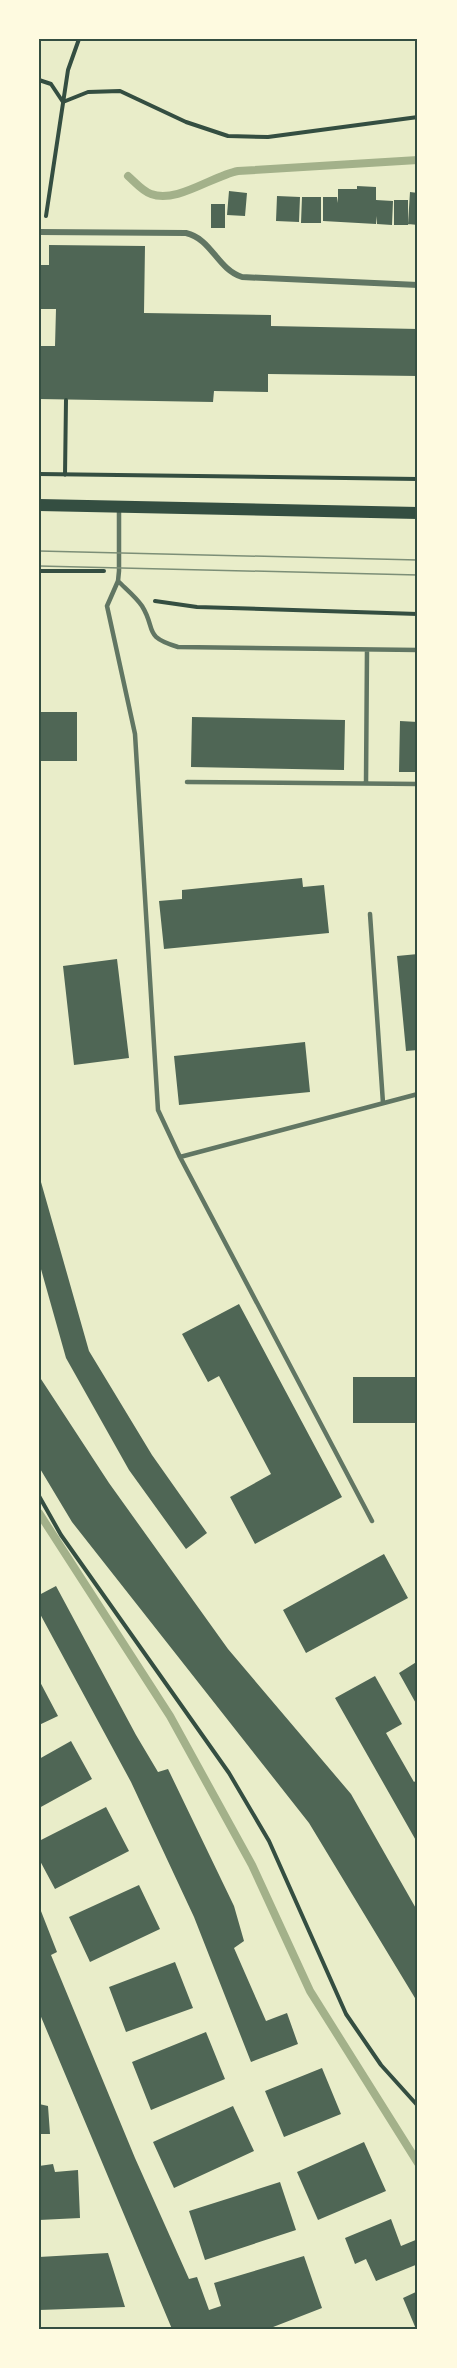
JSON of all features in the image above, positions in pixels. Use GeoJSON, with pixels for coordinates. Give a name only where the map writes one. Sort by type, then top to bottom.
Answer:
{"type":"FeatureCollection","features":[{"type":"Feature","properties":{"kind":"main road"},"geometry":{"type":"LineString","coordinates":[[39,505],[418,513]]}},
{"type":"Feature","properties":{"kind":"street"},"geometry":{"type":"LineString","coordinates":[[41,232],[186,233],[204,240],[227,269],[242,277],[418,285]]}},
{"type":"Feature","properties":{"kind":"lane"},"geometry":{"type":"LineString","coordinates":[[119,507],[120,571],[107,606],[135,734],[158,1110],[372,1521]]}},
{"type":"Feature","properties":{"kind":"lane"},"geometry":{"type":"LineString","coordinates":[[118,581],[142,606],[151,630],[159,642],[178,647],[418,650]]}},
{"type":"Feature","properties":{"kind":"lane"},"geometry":{"type":"LineString","coordinates":[[366,783],[367,650]]}},
{"type":"Feature","properties":{"kind":"lane"},"geometry":{"type":"LineString","coordinates":[[187,782],[418,784]]}},
{"type":"Feature","properties":{"kind":"lane"},"geometry":{"type":"LineString","coordinates":[[370,914],[383,1103]]}},
{"type":"Feature","properties":{"kind":"lane"},"geometry":{"type":"LineString","coordinates":[[180,1156],[418,1094]]}},
{"type":"Feature","properties":{"kind":"path"},"geometry":{"type":"LineString","coordinates":[[41,232],[71,57],[79,39]]}},
{"type":"Feature","properties":{"kind":"path"},"geometry":{"type":"LineString","coordinates":[[39,80],[51,84],[63,102]]}},
{"type":"Feature","properties":{"kind":"path"},"geometry":{"type":"LineString","coordinates":[[63,102],[88,92],[120,91],[186,122],[223,135],[238,136],[268,137],[418,117]]}},
{"type":"Feature","properties":{"kind":"path"},"geometry":{"type":"LineString","coordinates":[[65,475],[66,400]]}},
{"type":"Feature","properties":{"kind":"path"},"geometry":{"type":"LineString","coordinates":[[39,474],[418,479]]}},
{"type":"Feature","properties":{"kind":"path"},"geometry":{"type":"LineString","coordinates":[[39,571],[120,571]]}},
{"type":"Feature","properties":{"kind":"path"},"geometry":{"type":"LineString","coordinates":[[152,601],[197,607],[418,614]]}},
{"type":"Feature","properties":{"kind":"path"},"geometry":{"type":"LineString","coordinates":[[39,1496],[80,1563],[229,1773],[269,1841],[346,2014],[381,2065],[418,2106]]}},
{"type":"Feature","properties":{"kind":"building"},"geometry":{"type":"Polygon","coordinates":[[[357,186],[376,187],[376,200],[393,201],[392,225],[377,224],[377,216],[376,224],[323,221],[323,197],[337,197],[338,203],[338,189],[357,189],[357,186]]]}},
{"type":"Feature","properties":{"kind":"building"},"geometry":{"type":"Polygon","coordinates":[[[229,191],[247,193],[245,216],[227,215],[229,191]]]}},
{"type":"Feature","properties":{"kind":"building"},"geometry":{"type":"Polygon","coordinates":[[[410,192],[418,193],[418,225],[408,224],[410,192]]]}},
{"type":"Feature","properties":{"kind":"building"},"geometry":{"type":"Polygon","coordinates":[[[277,196],[300,197],[299,222],[276,221],[277,196]]]}},
{"type":"Feature","properties":{"kind":"building"},"geometry":{"type":"Polygon","coordinates":[[[302,197],[321,197],[321,223],[301,223],[302,197]]]}},
{"type":"Feature","properties":{"kind":"building"},"geometry":{"type":"Polygon","coordinates":[[[394,200],[408,200],[408,225],[394,225],[394,200]]]}},
{"type":"Feature","properties":{"kind":"building"},"geometry":{"type":"Polygon","coordinates":[[[211,204],[225,204],[225,228],[211,228],[211,204]]]}},
{"type":"Feature","properties":{"kind":"building"},"geometry":{"type":"Polygon","coordinates":[[[49,245],[145,246],[144,313],[271,315],[271,326],[418,329],[418,376],[268,374],[268,392],[214,391],[213,402],[39,399],[39,346],[55,346],[56,309],[39,309],[39,265],[49,265],[49,245]]]}},
{"type":"Feature","properties":{"kind":"building"},"geometry":{"type":"Polygon","coordinates":[[[39,712],[77,712],[77,761],[39,761],[39,712]]]}},
{"type":"Feature","properties":{"kind":"building"},"geometry":{"type":"Polygon","coordinates":[[[192,717],[345,720],[344,770],[191,767],[192,717]]]}},
{"type":"Feature","properties":{"kind":"building"},"geometry":{"type":"Polygon","coordinates":[[[400,721],[418,722],[418,772],[399,772],[400,721]]]}},
{"type":"Feature","properties":{"kind":"building"},"geometry":{"type":"Polygon","coordinates":[[[302,878],[303,887],[324,885],[329,933],[164,949],[159,901],[182,899],[182,890],[302,878]]]}},
{"type":"Feature","properties":{"kind":"building"},"geometry":{"type":"Polygon","coordinates":[[[418,954],[418,1050],[406,1051],[397,956],[418,954]]]}},
{"type":"Feature","properties":{"kind":"building"},"geometry":{"type":"Polygon","coordinates":[[[117,959],[129,1058],[74,1065],[63,966],[117,959]]]}},
{"type":"Feature","properties":{"kind":"building"},"geometry":{"type":"Polygon","coordinates":[[[305,1042],[310,1092],[179,1105],[174,1056],[305,1042]]]}},
{"type":"Feature","properties":{"kind":"building"},"geometry":{"type":"Polygon","coordinates":[[[416,1105],[418,1105],[418,1155],[415,1155],[416,1105]]]}},
{"type":"Feature","properties":{"kind":"building"},"geometry":{"type":"Polygon","coordinates":[[[39,1175],[89,1351],[152,1455],[207,1533],[186,1549],[129,1470],[66,1358],[39,1262],[39,1175]]]}},
{"type":"Feature","properties":{"kind":"building"},"geometry":{"type":"Polygon","coordinates":[[[239,1304],[342,1497],[255,1544],[230,1497],[271,1474],[219,1376],[208,1382],[182,1334],[239,1304]]]}},
{"type":"Feature","properties":{"kind":"building"},"geometry":{"type":"Polygon","coordinates":[[[39,1376],[109,1483],[228,1649],[351,1794],[418,1912],[418,2003],[309,1823],[72,1522],[39,1467],[39,1376]]]}},
{"type":"Feature","properties":{"kind":"building"},"geometry":{"type":"Polygon","coordinates":[[[353,1377],[418,1377],[418,1423],[353,1423],[353,1377]]]}},
{"type":"Feature","properties":{"kind":"building"},"geometry":{"type":"Polygon","coordinates":[[[384,1554],[408,1598],[306,1653],[283,1610],[384,1554]]]}},
{"type":"Feature","properties":{"kind":"building"},"geometry":{"type":"Polygon","coordinates":[[[56,1586],[158,1772],[168,1769],[234,1906],[244,1941],[234,1948],[266,2021],[287,2013],[298,2044],[251,2062],[194,1917],[131,1782],[39,1612],[39,1595],[56,1586]]]}},
{"type":"Feature","properties":{"kind":"building"},"geometry":{"type":"Polygon","coordinates":[[[418,1661],[418,1707],[399,1673],[418,1661]]]}},
{"type":"Feature","properties":{"kind":"building"},"geometry":{"type":"Polygon","coordinates":[[[375,1676],[402,1724],[386,1733],[414,1782],[418,1779],[418,1844],[335,1698],[375,1676]]]}},
{"type":"Feature","properties":{"kind":"building"},"geometry":{"type":"Polygon","coordinates":[[[39,1680],[58,1716],[39,1725],[39,1680]]]}},
{"type":"Feature","properties":{"kind":"building"},"geometry":{"type":"Polygon","coordinates":[[[71,1741],[92,1779],[39,1808],[39,1759],[71,1741]]]}},
{"type":"Feature","properties":{"kind":"building"},"geometry":{"type":"Polygon","coordinates":[[[106,1807],[129,1851],[55,1889],[39,1859],[39,1841],[106,1807]]]}},
{"type":"Feature","properties":{"kind":"building"},"geometry":{"type":"Polygon","coordinates":[[[139,1885],[160,1929],[90,1962],[69,1917],[139,1885]]]}},
{"type":"Feature","properties":{"kind":"building"},"geometry":{"type":"Polygon","coordinates":[[[39,1906],[57,1952],[51,1955],[135,2158],[189,2279],[197,2277],[209,2310],[221,2306],[214,2283],[304,2256],[322,2308],[268,2329],[172,2329],[39,2012],[39,1906]]]}},
{"type":"Feature","properties":{"kind":"building"},"geometry":{"type":"Polygon","coordinates":[[[175,1962],[193,2008],[126,2032],[109,1987],[175,1962]]]}},
{"type":"Feature","properties":{"kind":"building"},"geometry":{"type":"Polygon","coordinates":[[[206,2032],[225,2079],[151,2110],[132,2062],[206,2032]]]}},
{"type":"Feature","properties":{"kind":"building"},"geometry":{"type":"Polygon","coordinates":[[[322,2068],[341,2114],[284,2137],[265,2091],[322,2068]]]}},
{"type":"Feature","properties":{"kind":"building"},"geometry":{"type":"Polygon","coordinates":[[[39,2104],[48,2106],[50,2134],[39,2134],[39,2104]]]}},
{"type":"Feature","properties":{"kind":"building"},"geometry":{"type":"Polygon","coordinates":[[[233,2106],[254,2151],[174,2188],[153,2142],[233,2106]]]}},
{"type":"Feature","properties":{"kind":"building"},"geometry":{"type":"Polygon","coordinates":[[[364,2142],[386,2191],[318,2220],[297,2172],[364,2142]]]}},
{"type":"Feature","properties":{"kind":"building"},"geometry":{"type":"Polygon","coordinates":[[[53,2164],[55,2172],[78,2170],[80,2218],[39,2220],[39,2166],[53,2164]]]}},
{"type":"Feature","properties":{"kind":"building"},"geometry":{"type":"Polygon","coordinates":[[[280,2182],[296,2230],[205,2260],[189,2211],[280,2182]]]}},
{"type":"Feature","properties":{"kind":"building"},"geometry":{"type":"Polygon","coordinates":[[[391,2219],[401,2246],[418,2239],[418,2264],[376,2281],[366,2259],[355,2264],[345,2238],[391,2219]]]}},
{"type":"Feature","properties":{"kind":"building"},"geometry":{"type":"Polygon","coordinates":[[[108,2253],[125,2307],[39,2310],[39,2257],[108,2253]]]}},
{"type":"Feature","properties":{"kind":"building"},"geometry":{"type":"Polygon","coordinates":[[[418,2291],[418,2329],[416,2329],[403,2298],[418,2291]]]}},
{"type":"Feature","properties":{"kind":"waterway"},"geometry":{"type":"LineString","coordinates":[[128,176],[145,191],[161,196],[183,192],[238,171],[418,160]]}},
{"type":"Feature","properties":{"kind":"waterway"},"geometry":{"type":"LineString","coordinates":[[39,1513],[170,1716],[252,1865],[310,1991],[418,2163]]}},
{"type":"Feature","properties":{"kind":"tram line"},"geometry":{"type":"LineString","coordinates":[[39,551],[418,560]]}},
{"type":"Feature","properties":{"kind":"tram line"},"geometry":{"type":"LineString","coordinates":[[39,566],[418,575]]}}]}
